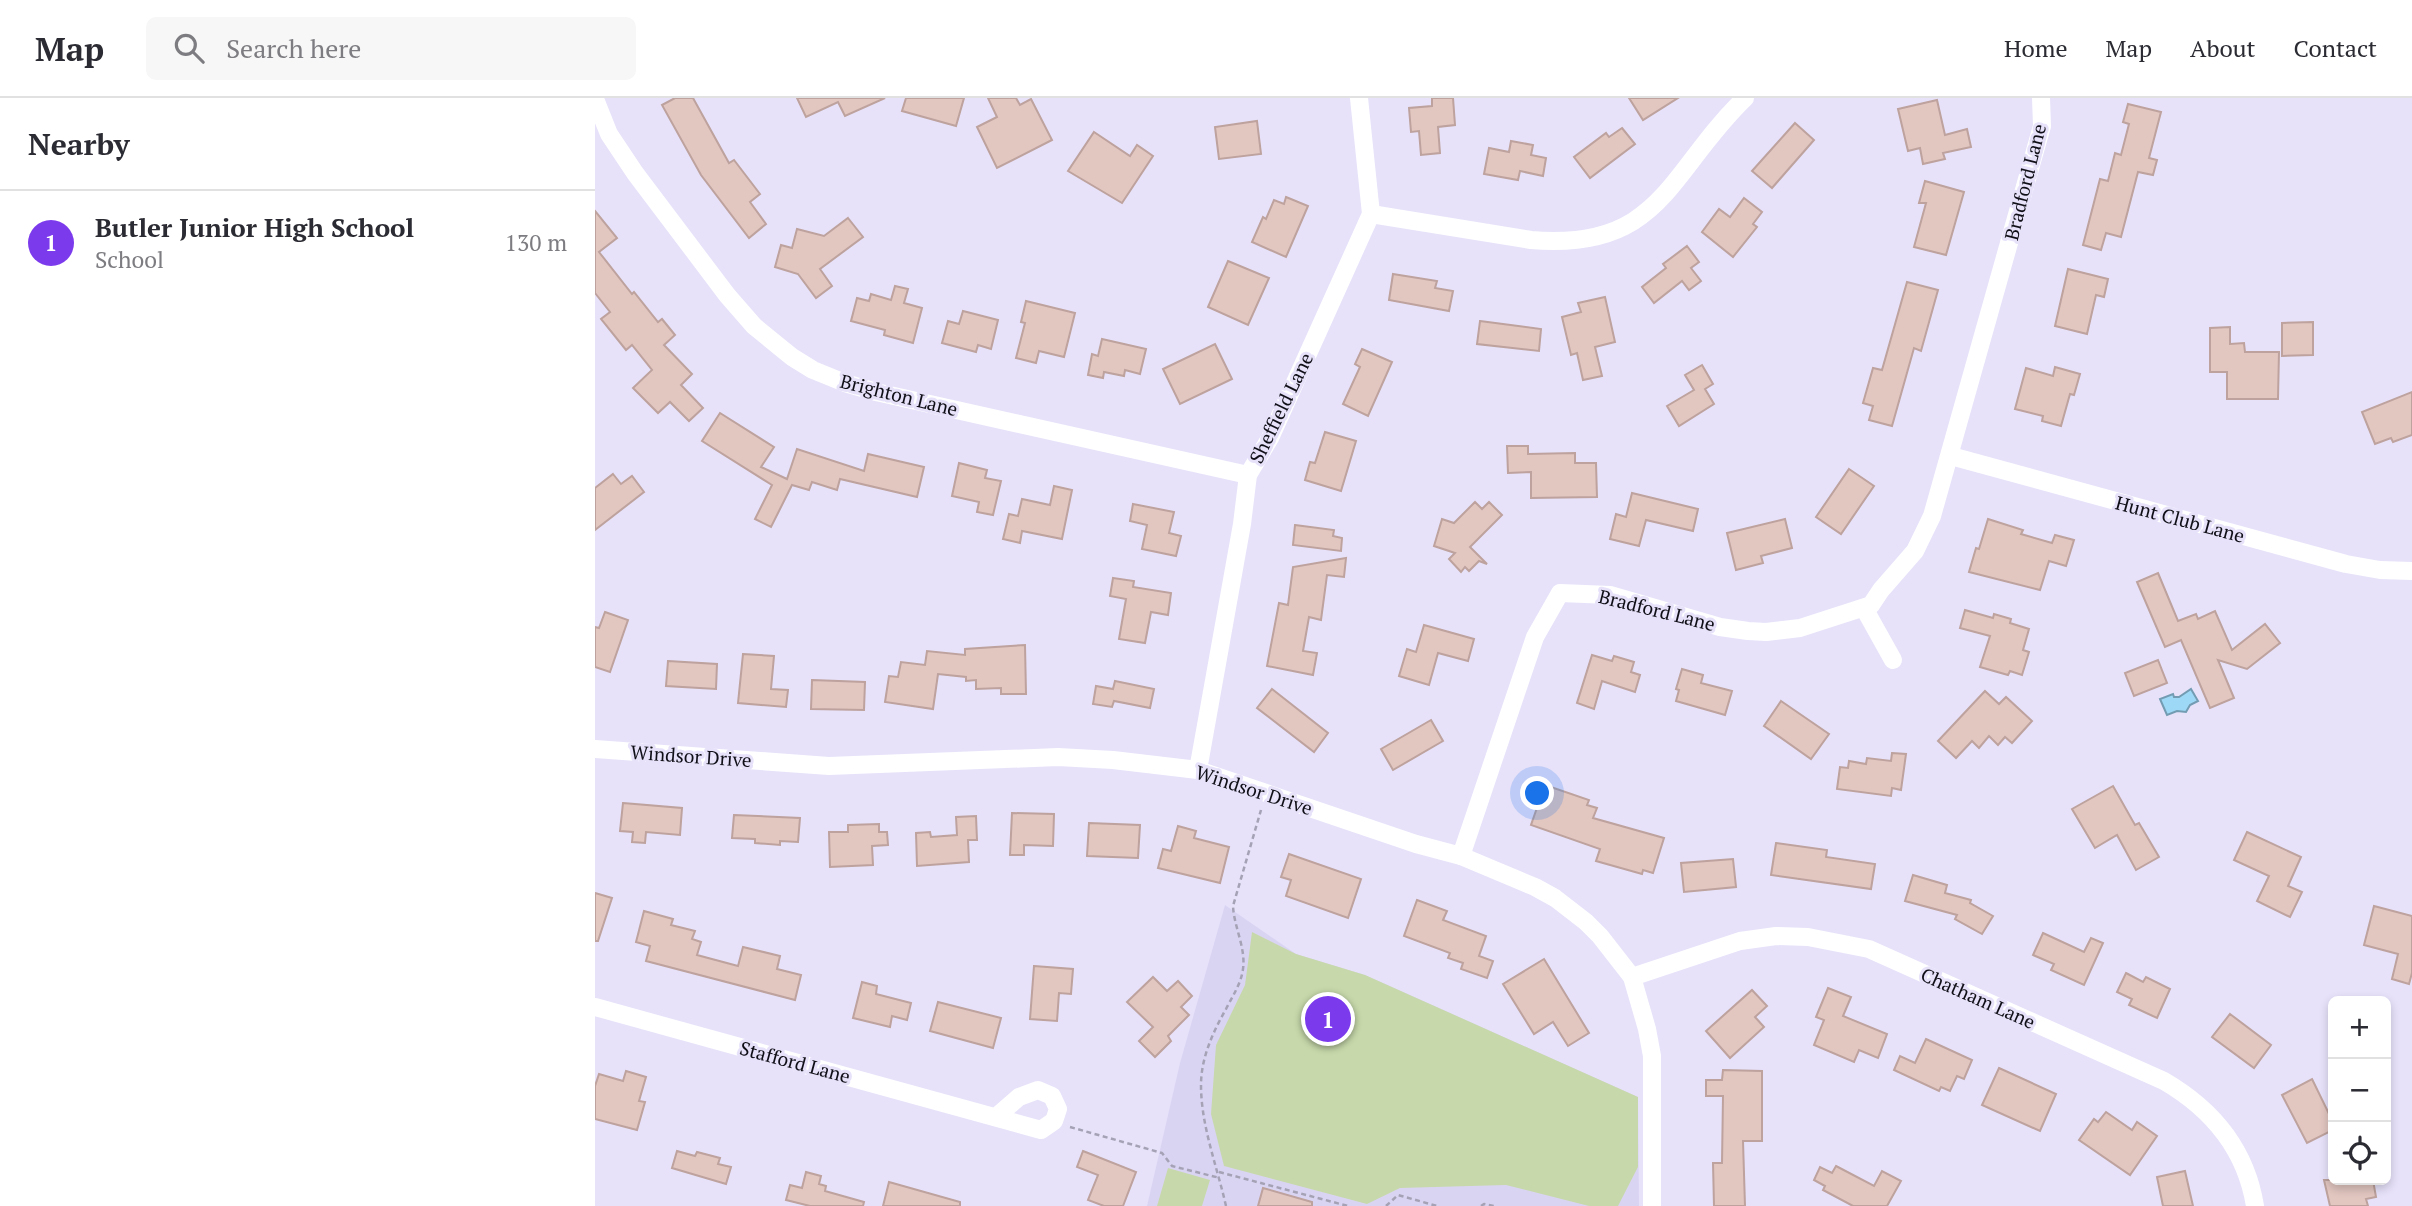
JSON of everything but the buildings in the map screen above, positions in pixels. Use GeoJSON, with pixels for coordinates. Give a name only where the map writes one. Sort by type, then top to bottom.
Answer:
{"type":"FeatureCollection","features":[{"type":"Feature","properties":{"kind":"street"},"geometry":{"type":"LineString","coordinates":[[1359,98],[1371,214],[1556,242],[1595,236],[1630,225],[1669,191],[1745,98]]}},
{"type":"Feature","properties":{"kind":"street","name":"Bradford Lane"},"geometry":{"type":"LineString","coordinates":[[1461,856],[1535,637],[1560,593],[1610,595],[1720,626],[1748,631],[1800,628],[1871,606],[1881,590],[1915,551],[1938,501],[1951,456],[2042,126],[2041,98]]}},
{"type":"Feature","properties":{"kind":"street","name":"Brighton Lane"},"geometry":{"type":"LineString","coordinates":[[595,99],[609,134],[635,173],[727,295],[767,338],[813,370],[876,392],[1248,475]]}},
{"type":"Feature","properties":{"kind":"street","name":"Sheffield Lane"},"geometry":{"type":"LineString","coordinates":[[1198,769],[1242,524],[1248,475],[1270,438],[1371,214]]}},
{"type":"Feature","properties":{"kind":"street","name":"Hunt Club Lane"},"geometry":{"type":"LineString","coordinates":[[1951,456],[2346,564],[2379,570],[2412,571]]}},
{"type":"Feature","properties":{"kind":"street"},"geometry":{"type":"LineString","coordinates":[[1864,608],[1893,660]]}},
{"type":"Feature","properties":{"kind":"street","name":"Windsor Drive"},"geometry":{"type":"LineString","coordinates":[[595,749],[829,766],[1058,757],[1198,769],[1416,844],[1461,856],[1535,887],[1573,911],[1600,936],[1632,978],[1652,1056],[1652,1206]]}},
{"type":"Feature","properties":{"kind":"street","name":"Chatham Lane"},"geometry":{"type":"LineString","coordinates":[[1632,978],[1722,945],[1770,936],[1808,936],[1869,949],[2164,1081],[2185,1093],[2211,1117],[2242,1159],[2255,1206]]}},
{"type":"Feature","properties":{"kind":"street","name":"Stafford Lane"},"geometry":{"type":"LineString","coordinates":[[595,1007],[1041,1130],[1054,1121]]}},
{"type":"Feature","properties":{"kind":"street"},"geometry":{"type":"LineString","coordinates":[[996,1117],[1019,1097],[1038,1090],[1052,1096],[1058,1109],[1054,1121]]}},
{"type":"Feature","properties":{"kind":"path"},"geometry":{"type":"LineString","coordinates":[[1226,1206],[1205,1126],[1201,1083],[1211,1038],[1240,984],[1244,966],[1233,906],[1265,793]]}},
{"type":"Feature","properties":{"kind":"path"},"geometry":{"type":"LineString","coordinates":[[1054,1121],[1162,1153],[1171,1166],[1220,1178]]}},
{"type":"Feature","properties":{"kind":"path"},"geometry":{"type":"LineString","coordinates":[[1219,1172],[1348,1206]]}},
{"type":"Feature","properties":{"kind":"path"},"geometry":{"type":"LineString","coordinates":[[1386,1206],[1398,1195],[1437,1206]]}},
{"type":"Feature","properties":{"kind":"path"},"geometry":{"type":"LineString","coordinates":[[1481,1206],[1494,1206]]}},
{"type":"Feature","properties":{"kind":"shaded area"},"geometry":{"type":"Polygon","coordinates":[[[1225,905],[1296,954],[1365,975],[1638,1097],[1639,1206],[1147,1206],[1180,1063],[1225,905]]]}},
{"type":"Feature","properties":{"kind":"green space"},"geometry":{"type":"Polygon","coordinates":[[[1252,932],[1296,954],[1365,975],[1638,1097],[1638,1167],[1618,1206],[1589,1206],[1506,1185],[1400,1188],[1367,1204],[1224,1166],[1211,1114],[1216,1045],[1245,985],[1252,932]]]}},
{"type":"Feature","properties":{"kind":"green space"},"geometry":{"type":"Polygon","coordinates":[[[1168,1168],[1210,1180],[1202,1206],[1157,1206],[1168,1168]]]}},
{"type":"Feature","properties":{"kind":"water"},"geometry":{"type":"Polygon","coordinates":[[[2191,689],[2198,701],[2190,705],[2186,712],[2177,711],[2167,715],[2160,699],[2173,694],[2174,697],[2179,697],[2191,689]]]}},
{"type":"Feature","properties":{"kind":"place","name":"Butler Junior High School"},"geometry":{"type":"Point","coordinates":[1328,1019]}}]}
